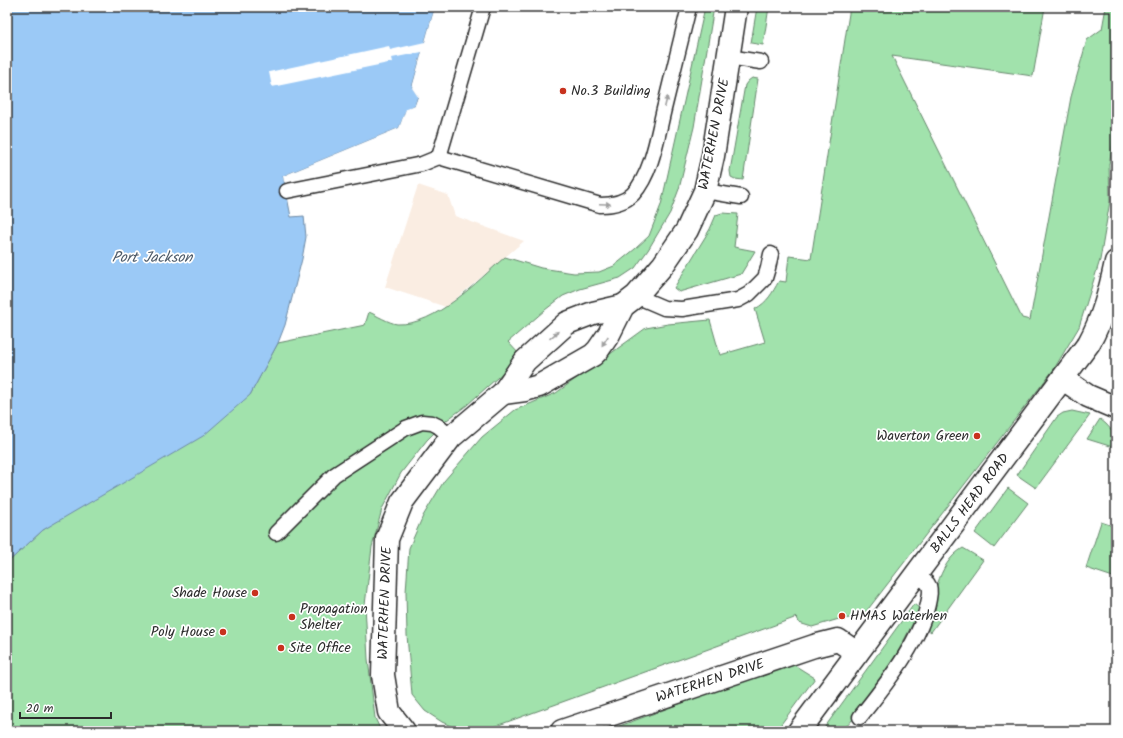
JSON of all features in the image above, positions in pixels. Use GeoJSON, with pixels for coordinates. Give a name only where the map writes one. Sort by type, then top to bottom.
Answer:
{"type":"FeatureCollection","features":[{"type":"Feature","properties":{"kind":"street","name":"WATERHEN DRIVE"},"geometry":{"type":"LineString","coordinates":[[503,393],[525,390],[539,386],[593,355],[609,334],[630,301],[663,265],[687,230],[705,191],[713,156],[736,7]]}},
{"type":"Feature","properties":{"kind":"street","name":"BALLS HEAD ROAD"},"geometry":{"type":"LineString","coordinates":[[799,731],[1086,347],[1099,326],[1116,262]]}},
{"type":"Feature","properties":{"kind":"street","name":"WATERHEN DRIVE"},"geometry":{"type":"LineString","coordinates":[[404,731],[389,712],[383,675],[387,539],[402,502],[451,437],[503,393],[524,361],[567,323],[630,301]]}},
{"type":"Feature","properties":{"kind":"street"},"geometry":{"type":"LineString","coordinates":[[1063,379],[1088,396],[1116,408]]}},
{"type":"Feature","properties":{"kind":"street","name":"WATERHEN DRIVE"},"geometry":{"type":"LineString","coordinates":[[562,731],[814,646],[838,640],[857,653]]}},
{"type":"Feature","properties":{"kind":"lane"},"geometry":{"type":"LineString","coordinates":[[440,157],[483,7]]}},
{"type":"Feature","properties":{"kind":"lane"},"geometry":{"type":"LineString","coordinates":[[287,191],[422,164],[440,157],[600,204],[617,204],[626,200],[640,185],[653,152],[689,7]]}},
{"type":"Feature","properties":{"kind":"lane"},"geometry":{"type":"LineString","coordinates":[[728,57],[761,62]]}},
{"type":"Feature","properties":{"kind":"lane"},"geometry":{"type":"LineString","coordinates":[[705,191],[741,197]]}},
{"type":"Feature","properties":{"kind":"lane"},"geometry":{"type":"LineString","coordinates":[[630,301],[682,310],[738,300],[750,294],[764,278],[771,254]]}},
{"type":"Feature","properties":{"kind":"lane"},"geometry":{"type":"LineString","coordinates":[[276,533],[334,475],[406,428],[422,422],[432,423],[451,437]]}},
{"type":"Feature","properties":{"kind":"lane"},"geometry":{"type":"LineString","coordinates":[[860,717],[882,689],[916,638],[925,617],[928,609],[930,592],[928,584],[916,575]]}},
{"type":"Feature","properties":{"kind":"shaded area"},"geometry":{"type":"Polygon","coordinates":[[[418,185],[448,195],[455,216],[524,241],[446,307],[385,287],[418,185]]]}},
{"type":"Feature","properties":{"kind":"green space"},"geometry":{"type":"Polygon","coordinates":[[[705,7],[714,7],[694,127],[679,189],[670,213],[648,250],[635,268],[620,278],[580,289],[563,296],[508,342],[519,354],[507,369],[467,405],[447,420],[427,440],[401,473],[382,509],[372,547],[365,605],[368,659],[375,718],[381,731],[7,731],[7,563],[43,530],[250,395],[278,343],[365,325],[369,312],[386,321],[397,324],[412,323],[426,318],[455,300],[505,257],[541,268],[574,273],[599,272],[614,266],[649,236],[661,205],[705,7]]]}},
{"type":"Feature","properties":{"kind":"green space"},"geometry":{"type":"Polygon","coordinates":[[[757,7],[769,7],[763,45],[751,43],[757,7]]]}},
{"type":"Feature","properties":{"kind":"green space"},"geometry":{"type":"Polygon","coordinates":[[[850,7],[1045,7],[1033,76],[892,56],[1022,318],[1030,320],[1071,97],[1087,40],[1102,29],[1106,7],[1116,7],[1116,127],[1109,164],[1110,201],[1100,260],[1079,327],[1054,369],[862,617],[839,619],[812,627],[799,623],[797,617],[496,726],[478,731],[468,731],[455,728],[442,722],[425,711],[412,695],[407,635],[406,592],[409,548],[423,516],[444,481],[482,437],[515,410],[556,393],[646,328],[668,324],[710,320],[720,355],[765,342],[755,309],[772,293],[779,281],[786,282],[789,256],[811,259],[850,7]]]}},
{"type":"Feature","properties":{"kind":"green space"},"geometry":{"type":"Polygon","coordinates":[[[752,78],[758,79],[743,180],[735,179],[731,177],[730,171],[745,85],[752,78]]]}},
{"type":"Feature","properties":{"kind":"green space"},"geometry":{"type":"Polygon","coordinates":[[[722,213],[738,214],[734,247],[755,251],[741,274],[679,292],[674,288],[710,229],[716,215],[722,213]]]}},
{"type":"Feature","properties":{"kind":"green space"},"geometry":{"type":"Polygon","coordinates":[[[1072,411],[1090,415],[1036,488],[1017,475],[1057,417],[1063,413],[1072,411]]]}},
{"type":"Feature","properties":{"kind":"green space"},"geometry":{"type":"Polygon","coordinates":[[[1100,419],[1116,435],[1116,448],[1087,439],[1100,419]]]}},
{"type":"Feature","properties":{"kind":"green space"},"geometry":{"type":"Polygon","coordinates":[[[1008,488],[1028,503],[994,548],[975,533],[1008,488]]]}},
{"type":"Feature","properties":{"kind":"green space"},"geometry":{"type":"Polygon","coordinates":[[[1101,522],[1116,527],[1116,578],[1086,568],[1101,522]]]}},
{"type":"Feature","properties":{"kind":"green space"},"geometry":{"type":"Polygon","coordinates":[[[963,548],[983,560],[931,632],[927,629],[934,595],[942,573],[947,563],[963,548]]]}},
{"type":"Feature","properties":{"kind":"green space"},"geometry":{"type":"Polygon","coordinates":[[[914,604],[920,609],[886,673],[866,703],[842,731],[822,731],[914,604]]]}},
{"type":"Feature","properties":{"kind":"green space"},"geometry":{"type":"Polygon","coordinates":[[[791,663],[815,678],[776,731],[606,731],[791,663]]]}},
{"type":"Feature","properties":{"kind":"water","name":"Port Jackson"},"geometry":{"type":"Polygon","coordinates":[[[7,7],[435,7],[412,87],[418,96],[415,105],[406,110],[399,128],[283,176],[291,217],[304,216],[306,237],[302,259],[285,325],[278,343],[250,395],[203,436],[43,530],[7,563],[7,7]]]}},
{"type":"Feature","properties":{"kind":"pier"},"geometry":{"type":"Polygon","coordinates":[[[435,7],[437,7],[414,87],[419,97],[417,106],[407,111],[400,130],[285,177],[286,181],[284,182],[283,176],[399,128],[406,109],[415,105],[418,97],[412,88],[422,52],[392,58],[393,62],[272,87],[269,72],[389,46],[390,50],[425,42],[435,7]]]}},
{"type":"Feature","properties":{"kind":"place","name":"No.3 Building"},"geometry":{"type":"Point","coordinates":[563,91]}},
{"type":"Feature","properties":{"kind":"place","name":"Waverton Green"},"geometry":{"type":"Point","coordinates":[977,436]}},
{"type":"Feature","properties":{"kind":"place","name":"Shade House"},"geometry":{"type":"Point","coordinates":[255,593]}},
{"type":"Feature","properties":{"kind":"place","name":"HMAS Waterhen"},"geometry":{"type":"Point","coordinates":[842,616]}},
{"type":"Feature","properties":{"kind":"place","name":"Propagation Shelter"},"geometry":{"type":"Point","coordinates":[292,617]}},
{"type":"Feature","properties":{"kind":"place","name":"Poly House"},"geometry":{"type":"Point","coordinates":[223,632]}},
{"type":"Feature","properties":{"kind":"place","name":"Site Office"},"geometry":{"type":"Point","coordinates":[281,648]}}]}
